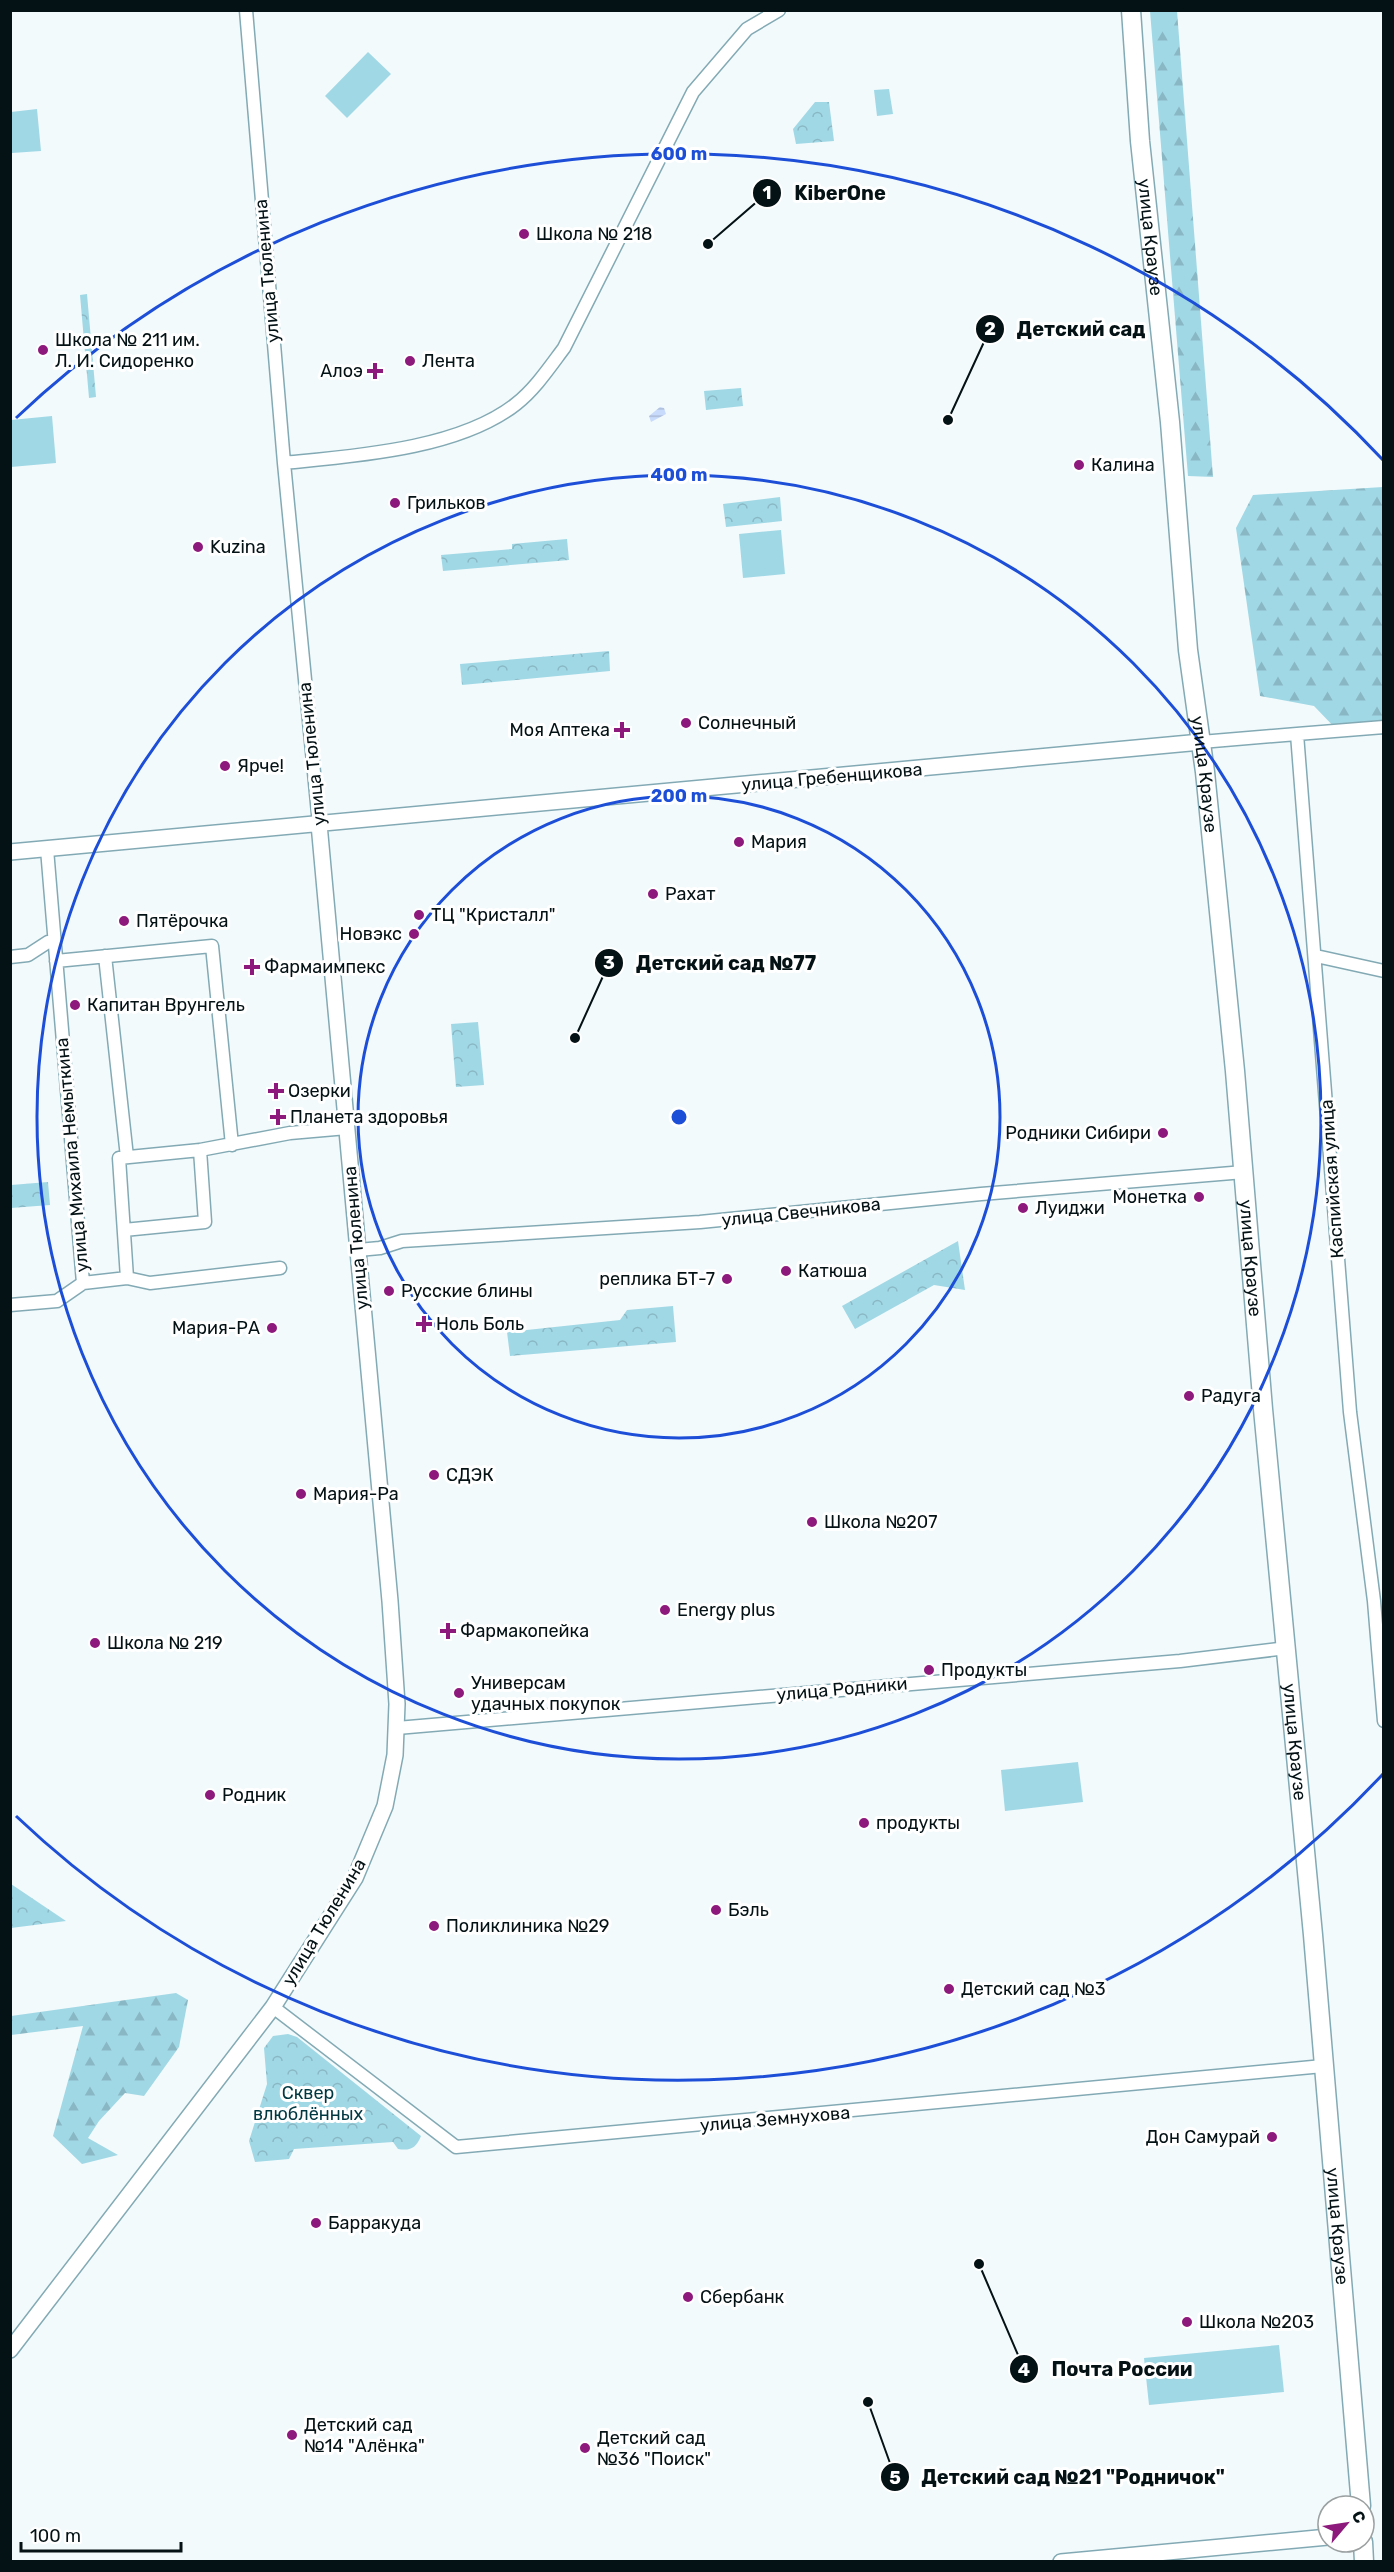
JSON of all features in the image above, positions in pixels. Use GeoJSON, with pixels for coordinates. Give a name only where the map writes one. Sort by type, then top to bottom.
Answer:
{"type":"FeatureCollection","features":[{"type":"Feature","properties":{"kind":"main road","name":"улица Краузе"},"geometry":{"type":"LineString","coordinates":[[1131,10],[1140,141],[1170,422],[1188,650],[1200,742],[1244,1172],[1360,2494]]}},
{"type":"Feature","properties":{"kind":"street","name":"улица Тюленина"},"geometry":{"type":"LineString","coordinates":[[10,2350],[273,2007],[355,1878],[385,1806],[395,1755],[397,1728],[390,1602],[320,824],[284,463],[246,10]]}},
{"type":"Feature","properties":{"kind":"street"},"geometry":{"type":"LineString","coordinates":[[284,463],[331,459],[445,439],[478,426],[516,404],[542,378],[564,348],[693,92],[747,29],[779,10]]}},
{"type":"Feature","properties":{"kind":"street"},"geometry":{"type":"LineString","coordinates":[[1200,742],[1383,727]]}},
{"type":"Feature","properties":{"kind":"street","name":"Каспийская улица"},"geometry":{"type":"LineString","coordinates":[[1298,734],[1350,1412],[1374,1601],[1383,1721]]}},
{"type":"Feature","properties":{"kind":"street","name":"улица Гребенщикова"},"geometry":{"type":"LineString","coordinates":[[10,852],[1200,742]]}},
{"type":"Feature","properties":{"kind":"street","name":"улица Михаила Немыткина"},"geometry":{"type":"LineString","coordinates":[[47,849],[83,1283]]}},
{"type":"Feature","properties":{"kind":"street"},"geometry":{"type":"LineString","coordinates":[[10,957],[28,955],[48,942]]}},
{"type":"Feature","properties":{"kind":"street"},"geometry":{"type":"LineString","coordinates":[[56,961],[212,946],[232,1144]]}},
{"type":"Feature","properties":{"kind":"street"},"geometry":{"type":"LineString","coordinates":[[105,956],[127,1157]]}},
{"type":"Feature","properties":{"kind":"street"},"geometry":{"type":"LineString","coordinates":[[1316,956],[1383,971]]}},
{"type":"Feature","properties":{"kind":"street"},"geometry":{"type":"LineString","coordinates":[[128,1278],[119,1158],[200,1150],[290,1133],[347,1128]]}},
{"type":"Feature","properties":{"kind":"street"},"geometry":{"type":"LineString","coordinates":[[124,1230],[205,1222],[200,1150]]}},
{"type":"Feature","properties":{"kind":"street","name":"улица Свечникова"},"geometry":{"type":"LineString","coordinates":[[358,1250],[380,1248],[402,1241],[700,1222],[981,1194],[1244,1172]]}},
{"type":"Feature","properties":{"kind":"street"},"geometry":{"type":"LineString","coordinates":[[10,1305],[57,1301],[71,1294],[83,1283],[128,1278],[150,1283],[280,1268]]}},
{"type":"Feature","properties":{"kind":"street","name":"улица Родники"},"geometry":{"type":"LineString","coordinates":[[397,1728],[1172,1661],[1287,1647]]}},
{"type":"Feature","properties":{"kind":"street","name":"улица Земнухова"},"geometry":{"type":"LineString","coordinates":[[273,2007],[456,2147],[1323,2066]]}},
{"type":"Feature","properties":{"kind":"street"},"geometry":{"type":"LineString","coordinates":[[1061,2562],[1316,2538]]}},
{"type":"Feature","properties":{"kind":"green space"},"geometry":{"type":"Polygon","coordinates":[[[1150,11],[1177,11],[1213,477],[1188,476],[1150,11]]]}},
{"type":"Feature","properties":{"kind":"green space"},"geometry":{"type":"Polygon","coordinates":[[[368,52],[391,74],[347,118],[325,96],[368,52]]]}},
{"type":"Feature","properties":{"kind":"green space"},"geometry":{"type":"Polygon","coordinates":[[[889,89],[893,114],[877,116],[874,90],[889,89]]]}},
{"type":"Feature","properties":{"kind":"green space"},"geometry":{"type":"Polygon","coordinates":[[[815,102],[829,102],[834,141],[796,144],[793,129],[815,102]]]}},
{"type":"Feature","properties":{"kind":"green space"},"geometry":{"type":"Polygon","coordinates":[[[37,109],[41,151],[12,153],[11,112],[37,109]]]}},
{"type":"Feature","properties":{"kind":"green space"},"geometry":{"type":"Polygon","coordinates":[[[87,294],[96,397],[89,398],[80,295],[87,294]]]}},
{"type":"Feature","properties":{"kind":"green space"},"geometry":{"type":"Polygon","coordinates":[[[741,388],[743,406],[706,410],[704,391],[741,388]]]}},
{"type":"Feature","properties":{"kind":"green space"},"geometry":{"type":"Polygon","coordinates":[[[52,416],[56,463],[11,467],[11,420],[52,416]]]}},
{"type":"Feature","properties":{"kind":"green space"},"geometry":{"type":"Polygon","coordinates":[[[1383,487],[1383,735],[1339,732],[1314,706],[1260,696],[1236,528],[1253,495],[1383,487]]]}},
{"type":"Feature","properties":{"kind":"green space"},"geometry":{"type":"Polygon","coordinates":[[[780,497],[782,521],[726,527],[723,504],[780,497]]]}},
{"type":"Feature","properties":{"kind":"green space"},"geometry":{"type":"Polygon","coordinates":[[[781,530],[785,574],[743,578],[739,534],[781,530]]]}},
{"type":"Feature","properties":{"kind":"green space"},"geometry":{"type":"Polygon","coordinates":[[[567,539],[569,560],[443,571],[441,555],[512,549],[512,544],[567,539]]]}},
{"type":"Feature","properties":{"kind":"green space"},"geometry":{"type":"Polygon","coordinates":[[[609,651],[610,671],[462,685],[460,664],[609,651]]]}},
{"type":"Feature","properties":{"kind":"green space"},"geometry":{"type":"Polygon","coordinates":[[[478,1022],[484,1085],[456,1087],[451,1024],[478,1022]]]}},
{"type":"Feature","properties":{"kind":"green space"},"geometry":{"type":"Polygon","coordinates":[[[48,1182],[50,1205],[11,1208],[11,1185],[48,1182]]]}},
{"type":"Feature","properties":{"kind":"green space"},"geometry":{"type":"Polygon","coordinates":[[[958,1241],[965,1290],[934,1285],[855,1329],[842,1306],[958,1241]]]}},
{"type":"Feature","properties":{"kind":"green space"},"geometry":{"type":"Polygon","coordinates":[[[673,1306],[676,1342],[510,1356],[507,1332],[620,1320],[627,1310],[673,1306]]]}},
{"type":"Feature","properties":{"kind":"green space"},"geometry":{"type":"Polygon","coordinates":[[[1078,1762],[1083,1802],[1005,1811],[1001,1770],[1078,1762]]]}},
{"type":"Feature","properties":{"kind":"green space"},"geometry":{"type":"Polygon","coordinates":[[[11,1884],[66,1921],[11,1928],[11,1884]]]}},
{"type":"Feature","properties":{"kind":"green space"},"geometry":{"type":"Polygon","coordinates":[[[176,1993],[188,2000],[179,2047],[144,2096],[125,2093],[99,2121],[88,2138],[118,2155],[82,2164],[53,2136],[83,2026],[11,2035],[11,2016],[176,1993]]]}},
{"type":"Feature","properties":{"kind":"green space","name":"Сквер влюблённых"},"geometry":{"type":"Polygon","coordinates":[[[288,2034],[297,2037],[421,2136],[415,2146],[406,2150],[398,2149],[393,2142],[294,2149],[289,2159],[255,2162],[249,2141],[267,2084],[264,2048],[273,2036],[288,2034]]]}},
{"type":"Feature","properties":{"kind":"green space"},"geometry":{"type":"Polygon","coordinates":[[[1279,2345],[1284,2392],[1149,2405],[1144,2358],[1279,2345]]]}},
{"type":"Feature","properties":{"kind":"shaded area"},"geometry":{"type":"Polygon","coordinates":[[[660,407],[664,408],[666,414],[651,422],[649,416],[660,407]]]}},
{"type":"Feature","properties":{"kind":"place","name":"Школа № 218"},"geometry":{"type":"Point","coordinates":[524,234]}},
{"type":"Feature","properties":{"kind":"place","name":"KiberOne"},"geometry":{"type":"Point","coordinates":[708,244]}},
{"type":"Feature","properties":{"kind":"place","name":"Школа № 211 им. Л. И. Сидоренко"},"geometry":{"type":"Point","coordinates":[43,350]}},
{"type":"Feature","properties":{"kind":"place","name":"Лента"},"geometry":{"type":"Point","coordinates":[410,361]}},
{"type":"Feature","properties":{"kind":"place","name":"Алоэ"},"geometry":{"type":"Point","coordinates":[375,371]}},
{"type":"Feature","properties":{"kind":"place","name":"Детский сад"},"geometry":{"type":"Point","coordinates":[948,420]}},
{"type":"Feature","properties":{"kind":"place","name":"Калина"},"geometry":{"type":"Point","coordinates":[1079,465]}},
{"type":"Feature","properties":{"kind":"place","name":"Грильков"},"geometry":{"type":"Point","coordinates":[395,503]}},
{"type":"Feature","properties":{"kind":"place","name":"Kuzina"},"geometry":{"type":"Point","coordinates":[198,547]}},
{"type":"Feature","properties":{"kind":"place","name":"Солнечный"},"geometry":{"type":"Point","coordinates":[686,723]}},
{"type":"Feature","properties":{"kind":"place","name":"Моя Аптека"},"geometry":{"type":"Point","coordinates":[622,730]}},
{"type":"Feature","properties":{"kind":"place","name":"Ярче!"},"geometry":{"type":"Point","coordinates":[225,766]}},
{"type":"Feature","properties":{"kind":"place","name":"Мария"},"geometry":{"type":"Point","coordinates":[739,842]}},
{"type":"Feature","properties":{"kind":"place","name":"Рахат"},"geometry":{"type":"Point","coordinates":[653,894]}},
{"type":"Feature","properties":{"kind":"place","name":"ТЦ \"Кристалл\""},"geometry":{"type":"Point","coordinates":[419,915]}},
{"type":"Feature","properties":{"kind":"place","name":"Пятёрочка"},"geometry":{"type":"Point","coordinates":[124,921]}},
{"type":"Feature","properties":{"kind":"place","name":"Новэкс"},"geometry":{"type":"Point","coordinates":[414,934]}},
{"type":"Feature","properties":{"kind":"place","name":"Фармаимпекс"},"geometry":{"type":"Point","coordinates":[252,967]}},
{"type":"Feature","properties":{"kind":"place","name":"Капитан Врунгель"},"geometry":{"type":"Point","coordinates":[75,1005]}},
{"type":"Feature","properties":{"kind":"place","name":"Детский сад №77"},"geometry":{"type":"Point","coordinates":[575,1038]}},
{"type":"Feature","properties":{"kind":"place","name":"Озерки"},"geometry":{"type":"Point","coordinates":[276,1091]}},
{"type":"Feature","properties":{"kind":"place","name":"Планета здоровья"},"geometry":{"type":"Point","coordinates":[278,1117]}},
{"type":"Feature","properties":{"kind":"place","name":"Родники Сибири"},"geometry":{"type":"Point","coordinates":[1163,1133]}},
{"type":"Feature","properties":{"kind":"place","name":"Монетка"},"geometry":{"type":"Point","coordinates":[1199,1197]}},
{"type":"Feature","properties":{"kind":"place","name":"Луиджи"},"geometry":{"type":"Point","coordinates":[1023,1208]}},
{"type":"Feature","properties":{"kind":"place","name":"Катюша"},"geometry":{"type":"Point","coordinates":[786,1271]}},
{"type":"Feature","properties":{"kind":"place","name":"реплика БТ-7"},"geometry":{"type":"Point","coordinates":[727,1279]}},
{"type":"Feature","properties":{"kind":"place","name":"Русские блины"},"geometry":{"type":"Point","coordinates":[389,1291]}},
{"type":"Feature","properties":{"kind":"place","name":"Ноль Боль"},"geometry":{"type":"Point","coordinates":[424,1324]}},
{"type":"Feature","properties":{"kind":"place","name":"Мария-РА"},"geometry":{"type":"Point","coordinates":[272,1328]}},
{"type":"Feature","properties":{"kind":"place","name":"Радуга"},"geometry":{"type":"Point","coordinates":[1189,1396]}},
{"type":"Feature","properties":{"kind":"place","name":"СДЭК"},"geometry":{"type":"Point","coordinates":[434,1475]}},
{"type":"Feature","properties":{"kind":"place","name":"Мария-Ра"},"geometry":{"type":"Point","coordinates":[301,1494]}},
{"type":"Feature","properties":{"kind":"place","name":"Школа №207"},"geometry":{"type":"Point","coordinates":[812,1522]}},
{"type":"Feature","properties":{"kind":"place","name":"Energy plus"},"geometry":{"type":"Point","coordinates":[665,1610]}},
{"type":"Feature","properties":{"kind":"place","name":"Фармакопейка"},"geometry":{"type":"Point","coordinates":[448,1631]}},
{"type":"Feature","properties":{"kind":"place","name":"Школа № 219"},"geometry":{"type":"Point","coordinates":[95,1643]}},
{"type":"Feature","properties":{"kind":"place","name":"Продукты"},"geometry":{"type":"Point","coordinates":[929,1670]}},
{"type":"Feature","properties":{"kind":"place","name":"Универсам удачных покупок"},"geometry":{"type":"Point","coordinates":[459,1693]}},
{"type":"Feature","properties":{"kind":"place","name":"Родник"},"geometry":{"type":"Point","coordinates":[210,1795]}},
{"type":"Feature","properties":{"kind":"place","name":"продукты"},"geometry":{"type":"Point","coordinates":[864,1823]}},
{"type":"Feature","properties":{"kind":"place","name":"Бэль"},"geometry":{"type":"Point","coordinates":[716,1910]}},
{"type":"Feature","properties":{"kind":"place","name":"Поликлиника №29"},"geometry":{"type":"Point","coordinates":[434,1926]}},
{"type":"Feature","properties":{"kind":"place","name":"Детский сад №3"},"geometry":{"type":"Point","coordinates":[949,1989]}},
{"type":"Feature","properties":{"kind":"place","name":"Дон Самурай"},"geometry":{"type":"Point","coordinates":[1272,2137]}},
{"type":"Feature","properties":{"kind":"place","name":"Барракуда"},"geometry":{"type":"Point","coordinates":[316,2223]}},
{"type":"Feature","properties":{"kind":"place","name":"Почта России"},"geometry":{"type":"Point","coordinates":[979,2264]}},
{"type":"Feature","properties":{"kind":"place","name":"Сбербанк"},"geometry":{"type":"Point","coordinates":[688,2297]}},
{"type":"Feature","properties":{"kind":"place","name":"Школа №203"},"geometry":{"type":"Point","coordinates":[1187,2322]}},
{"type":"Feature","properties":{"kind":"place","name":"Детский сад №21 \"Родничок\""},"geometry":{"type":"Point","coordinates":[868,2402]}},
{"type":"Feature","properties":{"kind":"place","name":"Детский сад №14 \"Алёнка\""},"geometry":{"type":"Point","coordinates":[292,2435]}},
{"type":"Feature","properties":{"kind":"place","name":"Детский сад №36 \"Поиск\""},"geometry":{"type":"Point","coordinates":[585,2448]}}]}
